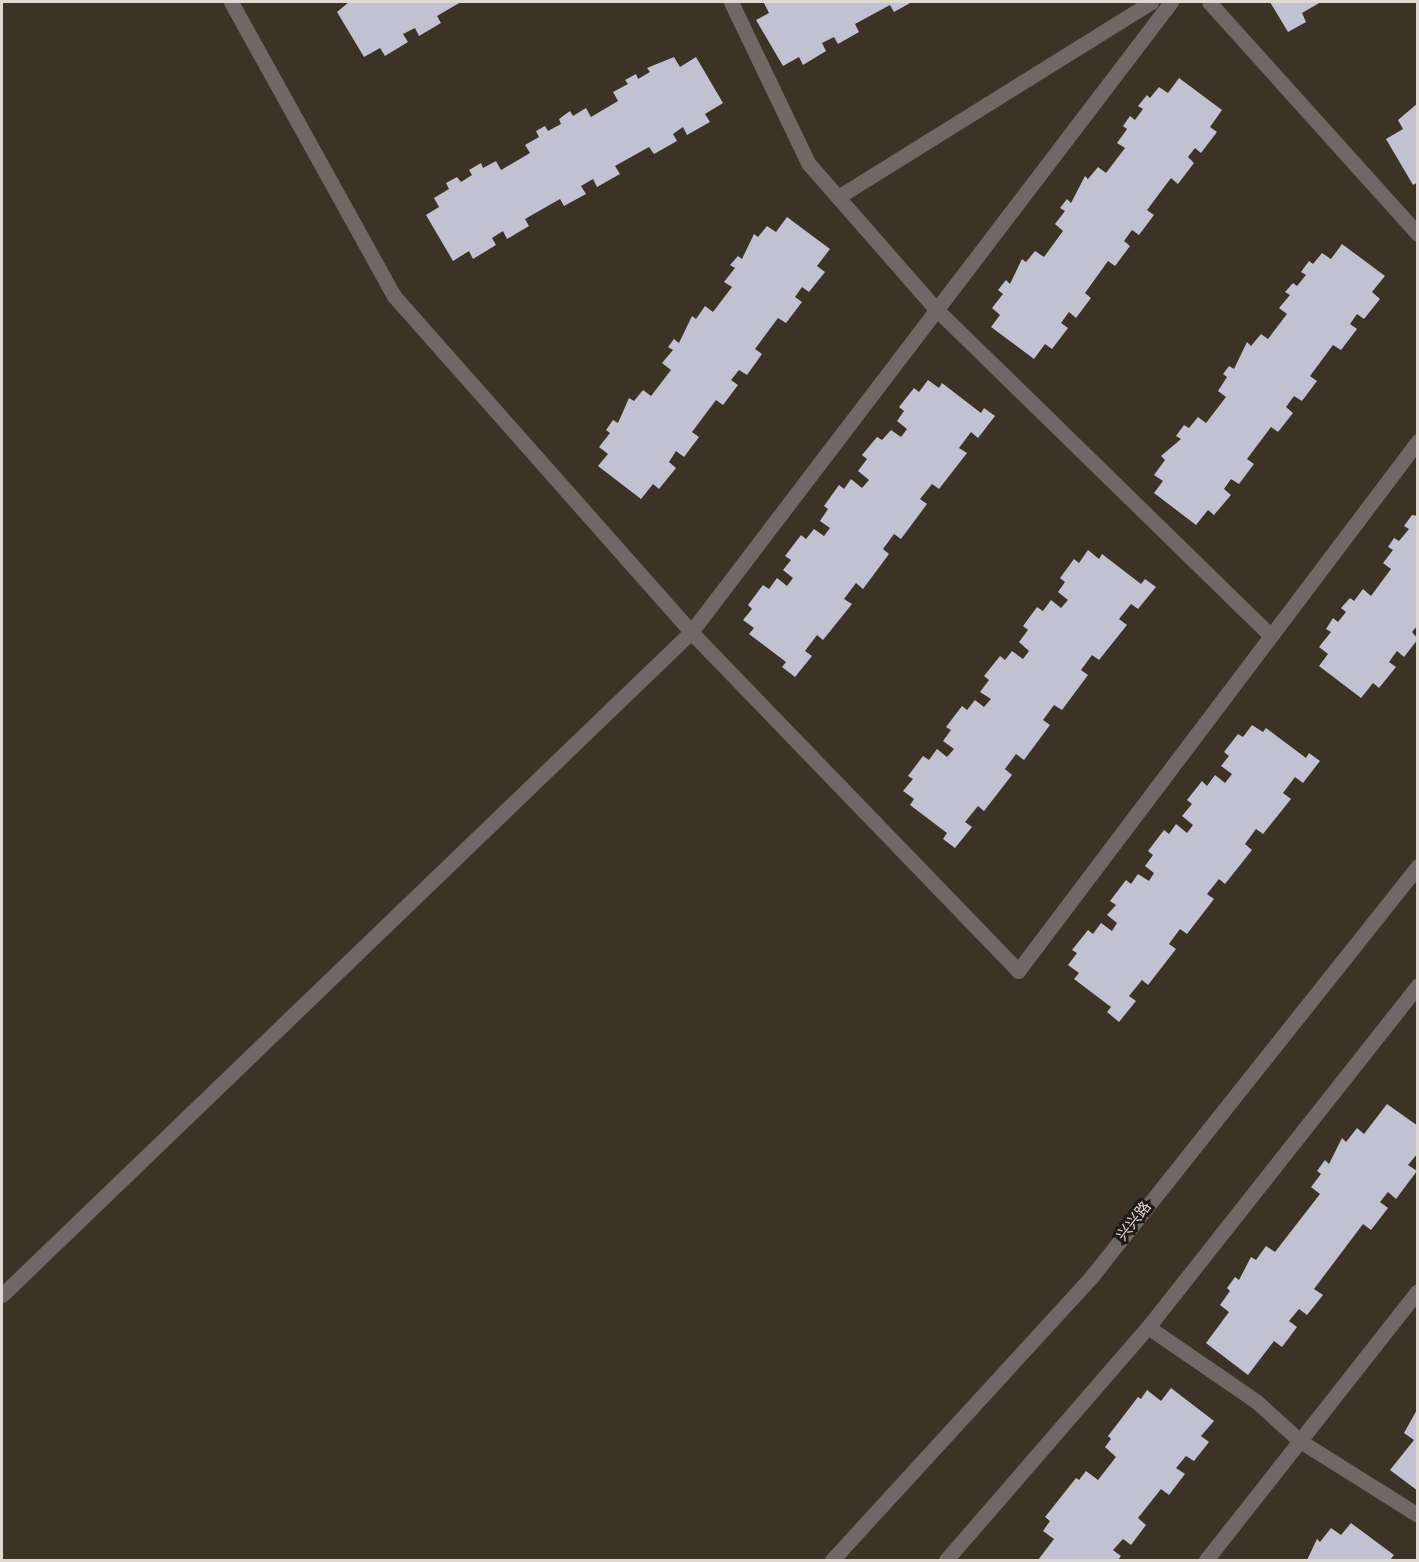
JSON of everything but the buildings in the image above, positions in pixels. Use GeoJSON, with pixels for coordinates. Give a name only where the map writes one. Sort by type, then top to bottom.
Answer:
{"type":"FeatureCollection","features":[{"type":"Feature","properties":{"kind":"street"},"geometry":{"type":"LineString","coordinates":[[231,2],[394,296],[691,632],[1018,971],[1418,441]]}},
{"type":"Feature","properties":{"kind":"street"},"geometry":{"type":"LineString","coordinates":[[730,2],[808,163],[936,309],[1271,636]]}},
{"type":"Feature","properties":{"kind":"street"},"geometry":{"type":"LineString","coordinates":[[838,198],[1151,2]]}},
{"type":"Feature","properties":{"kind":"street"},"geometry":{"type":"LineString","coordinates":[[2,1295],[691,632],[1171,2]]}},
{"type":"Feature","properties":{"kind":"street"},"geometry":{"type":"LineString","coordinates":[[1209,2],[1418,234]]}},
{"type":"Feature","properties":{"kind":"street","name":"兴兴路"},"geometry":{"type":"LineString","coordinates":[[832,1560],[1092,1276],[1418,866]]}},
{"type":"Feature","properties":{"kind":"street"},"geometry":{"type":"LineString","coordinates":[[946,1560],[1148,1327],[1418,985]]}},
{"type":"Feature","properties":{"kind":"street"},"geometry":{"type":"LineString","coordinates":[[1206,1560],[1418,1291]]}},
{"type":"Feature","properties":{"kind":"street"},"geometry":{"type":"LineString","coordinates":[[1148,1327],[1257,1402],[1300,1441],[1418,1515]]}}]}
